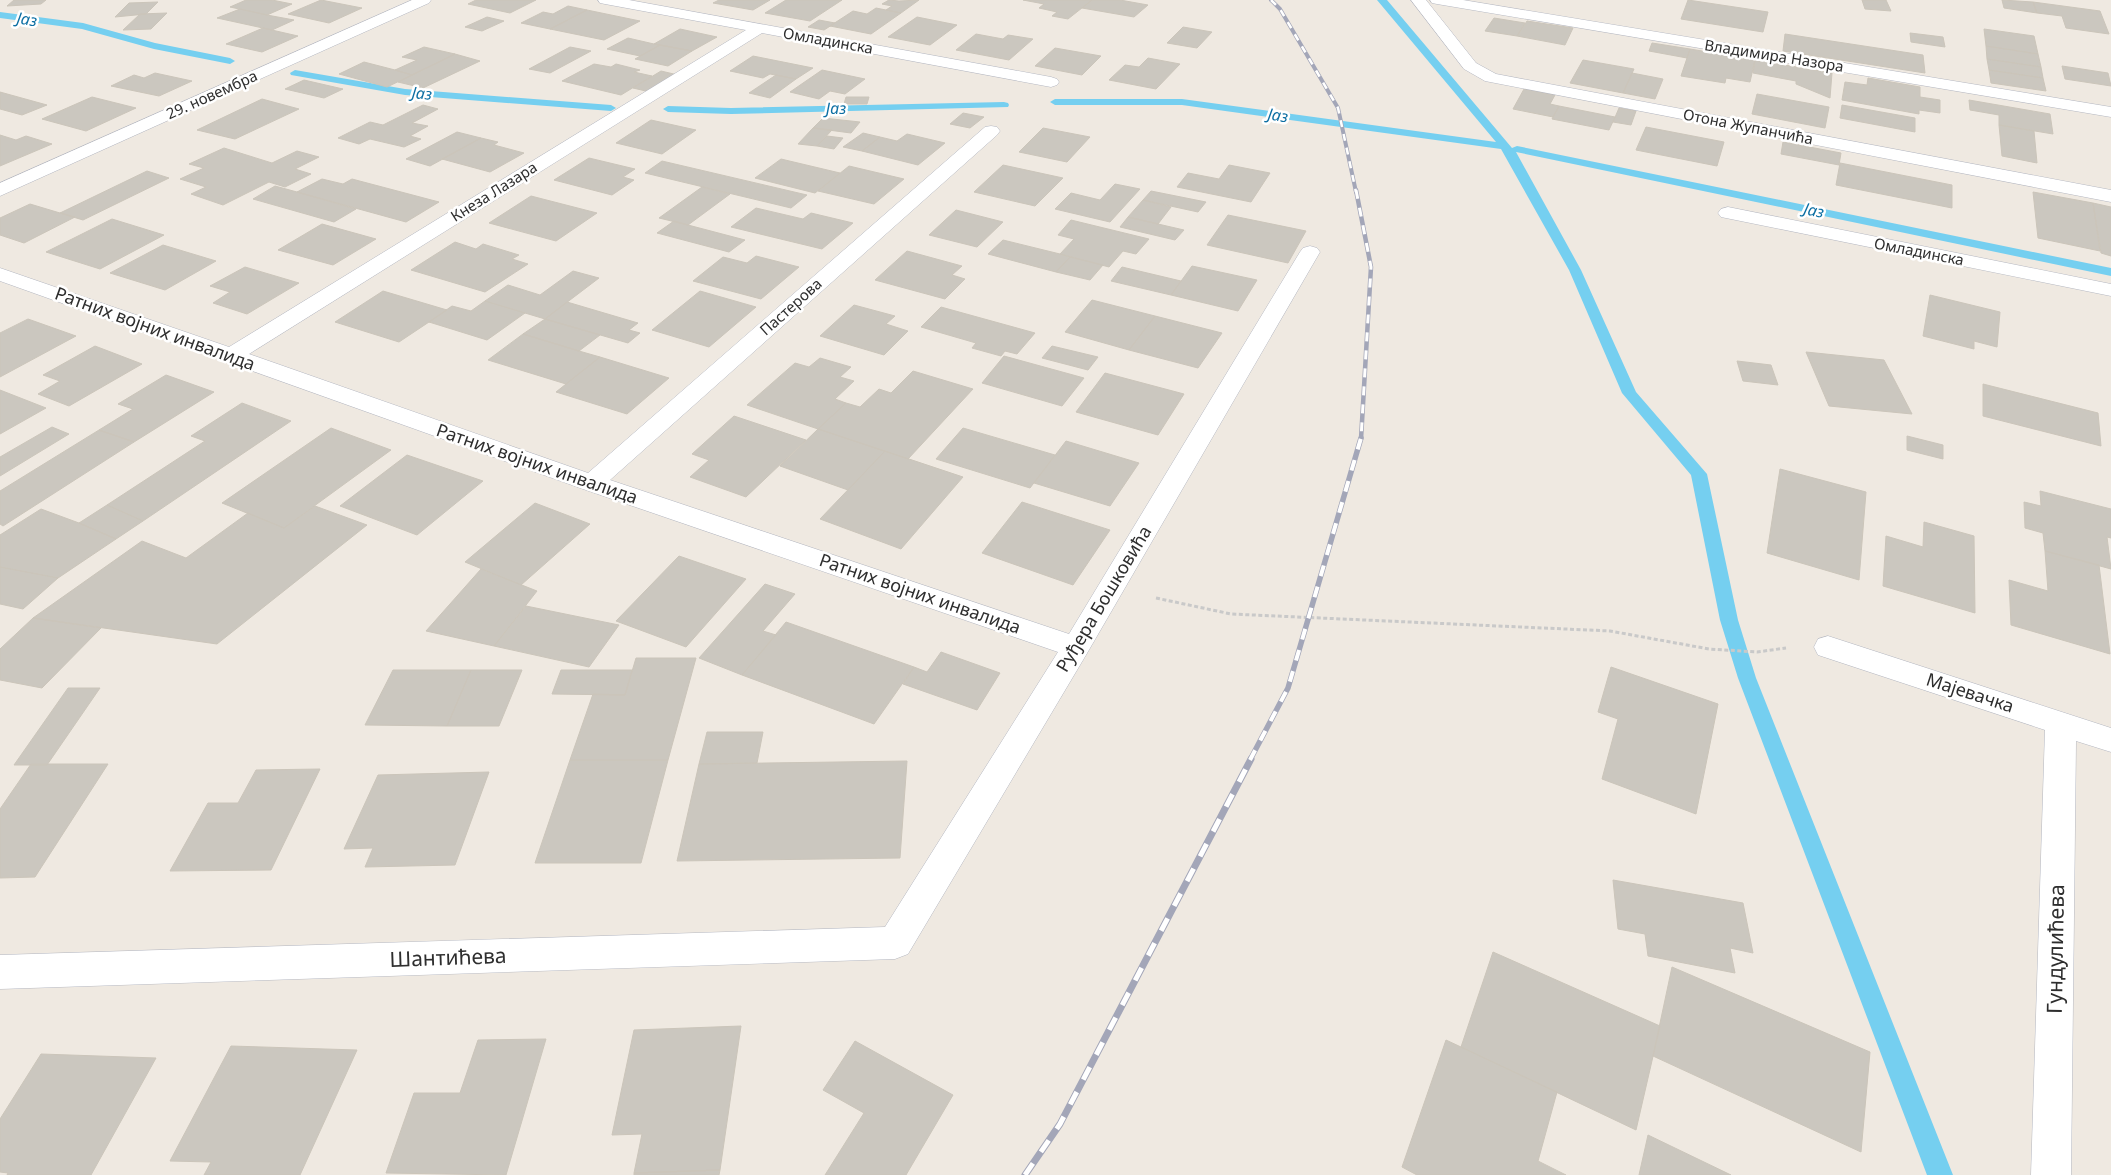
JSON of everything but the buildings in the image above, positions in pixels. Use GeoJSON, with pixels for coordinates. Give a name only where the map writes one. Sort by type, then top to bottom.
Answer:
{"type":"FeatureCollection","features":[{"type":"Feature","properties":{"kind":"street","name":"29. новембра"},"geometry":{"type":"LineString","coordinates":[[0,190],[424,0]]}},
{"type":"Feature","properties":{"kind":"street","name":"Омладинска"},"geometry":{"type":"LineString","coordinates":[[605,0],[1052,82]]}},
{"type":"Feature","properties":{"kind":"street","name":"Отона Жупанчића"},"geometry":{"type":"LineString","coordinates":[[1418,0],[1470,66],[1491,78],[2111,196]]}},
{"type":"Feature","properties":{"kind":"street","name":"Владимира Назора"},"geometry":{"type":"LineString","coordinates":[[1438,0],[2111,112]]}},
{"type":"Feature","properties":{"kind":"street","name":"Кнеза Лазара"},"geometry":{"type":"LineString","coordinates":[[230,356],[759,29]]}},
{"type":"Feature","properties":{"kind":"street","name":"Пастерова"},"geometry":{"type":"LineString","coordinates":[[592,484],[991,131]]}},
{"type":"Feature","properties":{"kind":"street","name":"Омладинска"},"geometry":{"type":"LineString","coordinates":[[1728,213],[2111,290]]}},
{"type":"Feature","properties":{"kind":"street","name":"Руђера Бошковића"},"geometry":{"type":"LineString","coordinates":[[895,943],[1076,646],[1310,252]]}},
{"type":"Feature","properties":{"kind":"street","name":"Ратних војних инвалида"},"geometry":{"type":"LineString","coordinates":[[0,274],[592,484],[1076,646]]}},
{"type":"Feature","properties":{"kind":"street","name":"Мајевачка"},"geometry":{"type":"LineString","coordinates":[[1828,647],[2111,740]]}},
{"type":"Feature","properties":{"kind":"street","name":"Гундулићева"},"geometry":{"type":"LineString","coordinates":[[2051,1175],[2061,723]]}},
{"type":"Feature","properties":{"kind":"street","name":"Шантићева"},"geometry":{"type":"LineString","coordinates":[[0,972],[895,943]]}},
{"type":"Feature","properties":{"kind":"path"},"geometry":{"type":"LineString","coordinates":[[1110,588],[1231,614],[1610,631],[1710,649],[1757,652],[1806,643],[1828,647]]}},
{"type":"Feature","properties":{"kind":"waterway"},"geometry":{"type":"LineString","coordinates":[[1382,0],[1510,152],[1575,270],[1629,393],[1699,474],[1729,620],[1747,678],[1940,1175]]}},
{"type":"Feature","properties":{"kind":"waterway","name":"Јаз"},"geometry":{"type":"LineString","coordinates":[[0,15],[83,26],[154,46],[230,61]]}},
{"type":"Feature","properties":{"kind":"waterway","name":"Јаз"},"geometry":{"type":"LineString","coordinates":[[295,73],[405,92],[611,108]]}},
{"type":"Feature","properties":{"kind":"waterway","name":"Јаз"},"geometry":{"type":"LineString","coordinates":[[1055,102],[1182,102],[1500,146]]}},
{"type":"Feature","properties":{"kind":"waterway","name":"Јаз"},"geometry":{"type":"LineString","coordinates":[[668,109],[731,111],[1004,105]]}},
{"type":"Feature","properties":{"kind":"waterway","name":"Јаз"},"geometry":{"type":"LineString","coordinates":[[1517,149],[2111,272]]}},
{"type":"Feature","properties":{"kind":"railway"},"geometry":{"type":"LineString","coordinates":[[1271,0],[1280,9],[1338,108],[1356,192]]}},
{"type":"Feature","properties":{"kind":"railway"},"geometry":{"type":"LineString","coordinates":[[1356,190],[1371,267],[1361,439]]}},
{"type":"Feature","properties":{"kind":"railway"},"geometry":{"type":"LineString","coordinates":[[1250,760],[1288,688],[1361,438]]}},
{"type":"Feature","properties":{"kind":"railway"},"geometry":{"type":"LineString","coordinates":[[1025,1175],[1060,1124],[1251,759]]}}]}
